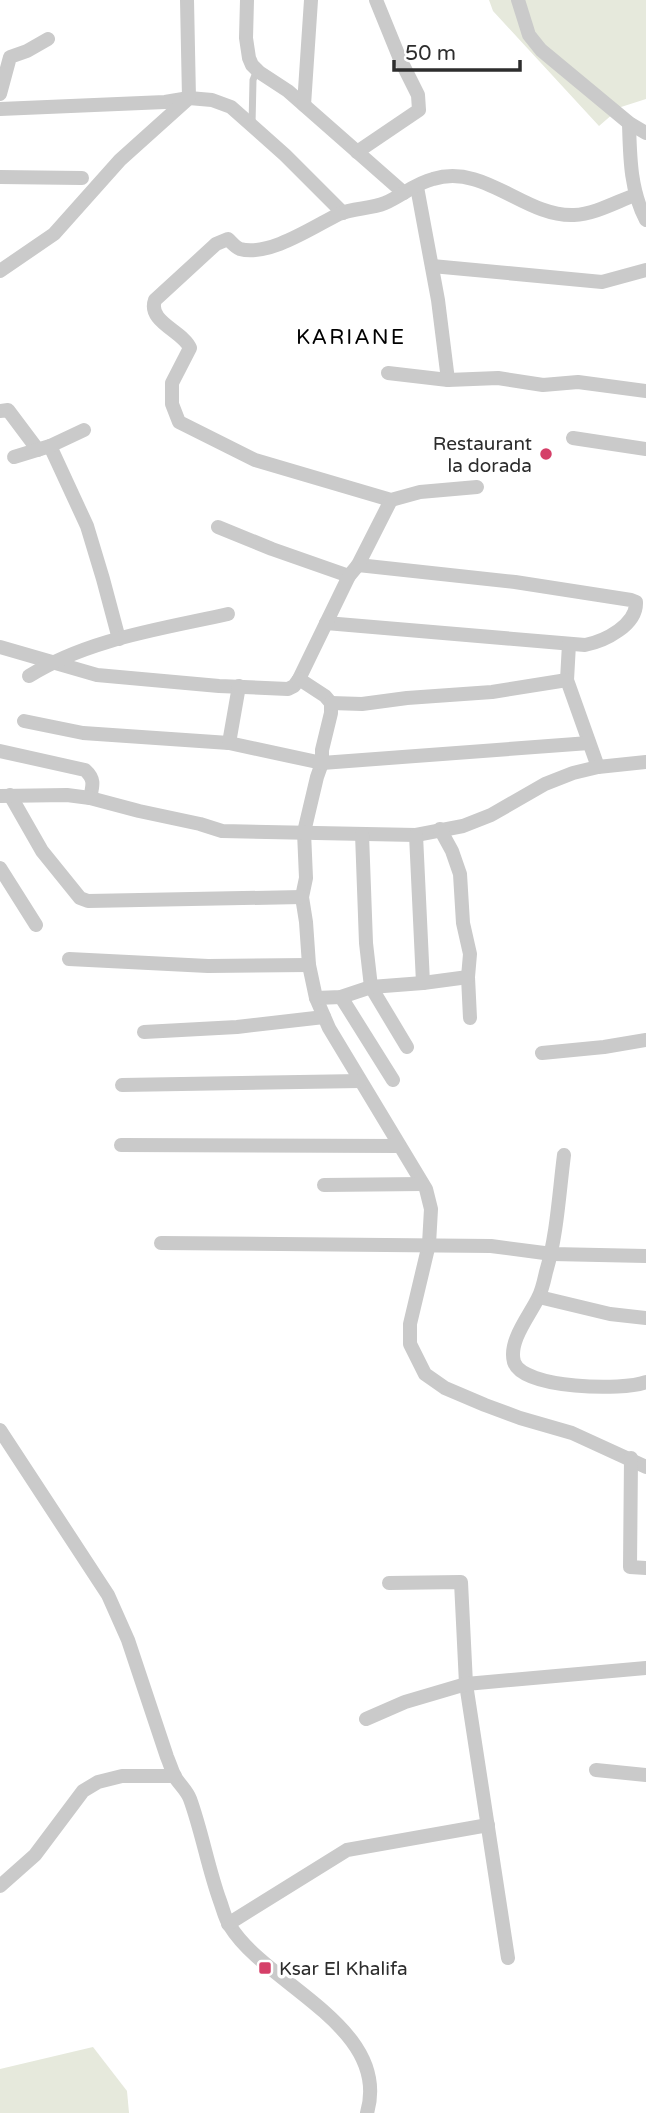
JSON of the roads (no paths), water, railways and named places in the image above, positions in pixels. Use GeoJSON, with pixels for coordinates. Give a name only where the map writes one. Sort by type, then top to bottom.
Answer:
{"type":"FeatureCollection","features":[{"type":"Feature","properties":{"kind":"street"},"geometry":{"type":"LineString","coordinates":[[0,271],[54,234],[120,160],[189,98],[187,0]]}},
{"type":"Feature","properties":{"kind":"street"},"geometry":{"type":"LineString","coordinates":[[247,0],[246,38],[249,58],[259,72],[288,91],[357,152],[410,190],[432,266],[448,380]]}},
{"type":"Feature","properties":{"kind":"street"},"geometry":{"type":"LineString","coordinates":[[304,105],[311,0]]}},
{"type":"Feature","properties":{"kind":"street"},"geometry":{"type":"LineString","coordinates":[[357,152],[419,110],[418,95],[376,0]]}},
{"type":"Feature","properties":{"kind":"street"},"geometry":{"type":"LineString","coordinates":[[518,0],[529,35],[541,50],[629,123],[646,133]]}},
{"type":"Feature","properties":{"kind":"street"},"geometry":{"type":"LineString","coordinates":[[0,94],[10,57],[48,39]]}},
{"type":"Feature","properties":{"kind":"street"},"geometry":{"type":"LineString","coordinates":[[0,109],[165,102],[189,98],[212,100],[231,107],[253,125],[343,213]]}},
{"type":"Feature","properties":{"kind":"street"},"geometry":{"type":"LineString","coordinates":[[629,123],[635,195],[646,220]]}},
{"type":"Feature","properties":{"kind":"street"},"geometry":{"type":"LineString","coordinates":[[477,488],[420,492],[391,500],[255,460],[179,422],[172,404],[172,383],[190,348],[183,337],[159,318],[154,311],[155,300],[216,243],[228,239],[237,248],[253,251],[272,247],[343,213],[383,204],[432,179],[454,176],[476,179],[529,205],[554,213],[575,215],[595,211],[635,195]]}},
{"type":"Feature","properties":{"kind":"street"},"geometry":{"type":"LineString","coordinates":[[0,177],[82,177]]}},
{"type":"Feature","properties":{"kind":"street"},"geometry":{"type":"LineString","coordinates":[[432,266],[602,282],[646,270]]}},
{"type":"Feature","properties":{"kind":"street"},"geometry":{"type":"LineString","coordinates":[[388,373],[448,380],[498,378],[543,385],[578,382],[646,391]]}},
{"type":"Feature","properties":{"kind":"street"},"geometry":{"type":"LineString","coordinates":[[0,411],[8,410],[44,448],[87,526],[119,639]]}},
{"type":"Feature","properties":{"kind":"street"},"geometry":{"type":"LineString","coordinates":[[14,457],[44,448],[84,430]]}},
{"type":"Feature","properties":{"kind":"street"},"geometry":{"type":"LineString","coordinates":[[572,438],[646,449]]}},
{"type":"Feature","properties":{"kind":"street"},"geometry":{"type":"LineString","coordinates":[[0,647],[97,675],[288,689],[295,686],[299,679],[391,500]]}},
{"type":"Feature","properties":{"kind":"street"},"geometry":{"type":"LineString","coordinates":[[218,527],[354,570],[515,582],[636,601],[637,606],[629,621],[606,638],[585,645],[326,623]]}},
{"type":"Feature","properties":{"kind":"street"},"geometry":{"type":"LineString","coordinates":[[29,676],[52,662],[119,639],[229,614]]}},
{"type":"Feature","properties":{"kind":"street"},"geometry":{"type":"LineString","coordinates":[[569,644],[567,680],[598,767]]}},
{"type":"Feature","properties":{"kind":"street"},"geometry":{"type":"LineString","coordinates":[[299,679],[325,695],[331,703],[322,763],[304,832],[306,878],[302,897],[309,965],[316,998],[360,1081],[430,1199],[429,1244],[410,1324],[410,1344],[425,1374],[445,1388],[520,1418],[572,1433],[646,1467]]}},
{"type":"Feature","properties":{"kind":"street"},"geometry":{"type":"LineString","coordinates":[[331,703],[362,704],[492,692],[567,680]]}},
{"type":"Feature","properties":{"kind":"street"},"geometry":{"type":"LineString","coordinates":[[229,743],[239,686]]}},
{"type":"Feature","properties":{"kind":"street"},"geometry":{"type":"LineString","coordinates":[[24,721],[83,733],[229,743],[322,763],[589,743]]}},
{"type":"Feature","properties":{"kind":"street"},"geometry":{"type":"LineString","coordinates":[[0,751],[85,770],[94,782],[90,798]]}},
{"type":"Feature","properties":{"kind":"street"},"geometry":{"type":"LineString","coordinates":[[5,796],[67,795],[90,798],[222,831],[416,835],[463,826],[491,815],[545,784],[573,773],[598,767],[646,762]]}},
{"type":"Feature","properties":{"kind":"street"},"geometry":{"type":"LineString","coordinates":[[5,796],[42,851],[80,898],[88,901],[302,897]]}},
{"type":"Feature","properties":{"kind":"street"},"geometry":{"type":"LineString","coordinates":[[440,829],[460,874],[463,922],[470,954],[470,1018]]}},
{"type":"Feature","properties":{"kind":"street"},"geometry":{"type":"LineString","coordinates":[[362,834],[366,943],[372,987],[407,1047]]}},
{"type":"Feature","properties":{"kind":"street"},"geometry":{"type":"LineString","coordinates":[[416,835],[423,984]]}},
{"type":"Feature","properties":{"kind":"street"},"geometry":{"type":"LineString","coordinates":[[0,868],[36,925]]}},
{"type":"Feature","properties":{"kind":"street"},"geometry":{"type":"LineString","coordinates":[[69,959],[208,966],[309,965]]}},
{"type":"Feature","properties":{"kind":"street"},"geometry":{"type":"LineString","coordinates":[[316,998],[341,996],[372,987],[423,984],[468,977]]}},
{"type":"Feature","properties":{"kind":"street"},"geometry":{"type":"LineString","coordinates":[[341,996],[393,1080]]}},
{"type":"Feature","properties":{"kind":"street"},"geometry":{"type":"LineString","coordinates":[[144,1032],[237,1027],[324,1017]]}},
{"type":"Feature","properties":{"kind":"street"},"geometry":{"type":"LineString","coordinates":[[542,1053],[646,1040]]}},
{"type":"Feature","properties":{"kind":"street"},"geometry":{"type":"LineString","coordinates":[[122,1086],[360,1081]]}},
{"type":"Feature","properties":{"kind":"street"},"geometry":{"type":"LineString","coordinates":[[121,1145],[399,1146]]}},
{"type":"Feature","properties":{"kind":"street"},"geometry":{"type":"LineString","coordinates":[[564,1155],[552,1254],[539,1297],[523,1321],[513,1353],[514,1364],[526,1376],[575,1386],[646,1382]]}},
{"type":"Feature","properties":{"kind":"street"},"geometry":{"type":"LineString","coordinates":[[324,1185],[422,1184]]}},
{"type":"Feature","properties":{"kind":"street"},"geometry":{"type":"LineString","coordinates":[[161,1243],[429,1244],[491,1246],[552,1254],[646,1256]]}},
{"type":"Feature","properties":{"kind":"street"},"geometry":{"type":"LineString","coordinates":[[539,1297],[610,1314],[646,1318]]}},
{"type":"Feature","properties":{"kind":"street"},"geometry":{"type":"LineString","coordinates":[[0,1430],[108,1595],[128,1640],[167,1757],[175,1776],[189,1796],[228,1924],[244,1946],[331,2017],[350,2038],[363,2061],[370,2083],[367,2113]]}},
{"type":"Feature","properties":{"kind":"street"},"geometry":{"type":"LineString","coordinates":[[631,1458],[630,1567],[646,1568]]}},
{"type":"Feature","properties":{"kind":"street"},"geometry":{"type":"LineString","coordinates":[[389,1583],[461,1582],[466,1684],[508,1958]]}},
{"type":"Feature","properties":{"kind":"street"},"geometry":{"type":"LineString","coordinates":[[366,1719],[405,1702],[466,1684],[646,1668]]}},
{"type":"Feature","properties":{"kind":"street"},"geometry":{"type":"LineString","coordinates":[[596,1770],[646,1775]]}},
{"type":"Feature","properties":{"kind":"street"},"geometry":{"type":"LineString","coordinates":[[0,1886],[35,1855],[83,1791],[98,1782],[122,1776],[175,1776]]}},
{"type":"Feature","properties":{"kind":"street"},"geometry":{"type":"LineString","coordinates":[[228,1924],[347,1850],[488,1825]]}},
{"type":"Feature","properties":{"kind":"lane"},"geometry":{"type":"LineString","coordinates":[[253,125],[253,80],[259,72]]}},
{"type":"Feature","properties":{"kind":"place","name":"Restaurant la dorada"},"geometry":{"type":"Point","coordinates":[546,454]}},
{"type":"Feature","properties":{"kind":"place","name":"Ksar El Khalifa"},"geometry":{"type":"Point","coordinates":[265,1968]}},
{"type":"Feature","properties":{"kind":"district","name":"KARIANE"},"geometry":{"type":"Point","coordinates":[351,337]}}]}
